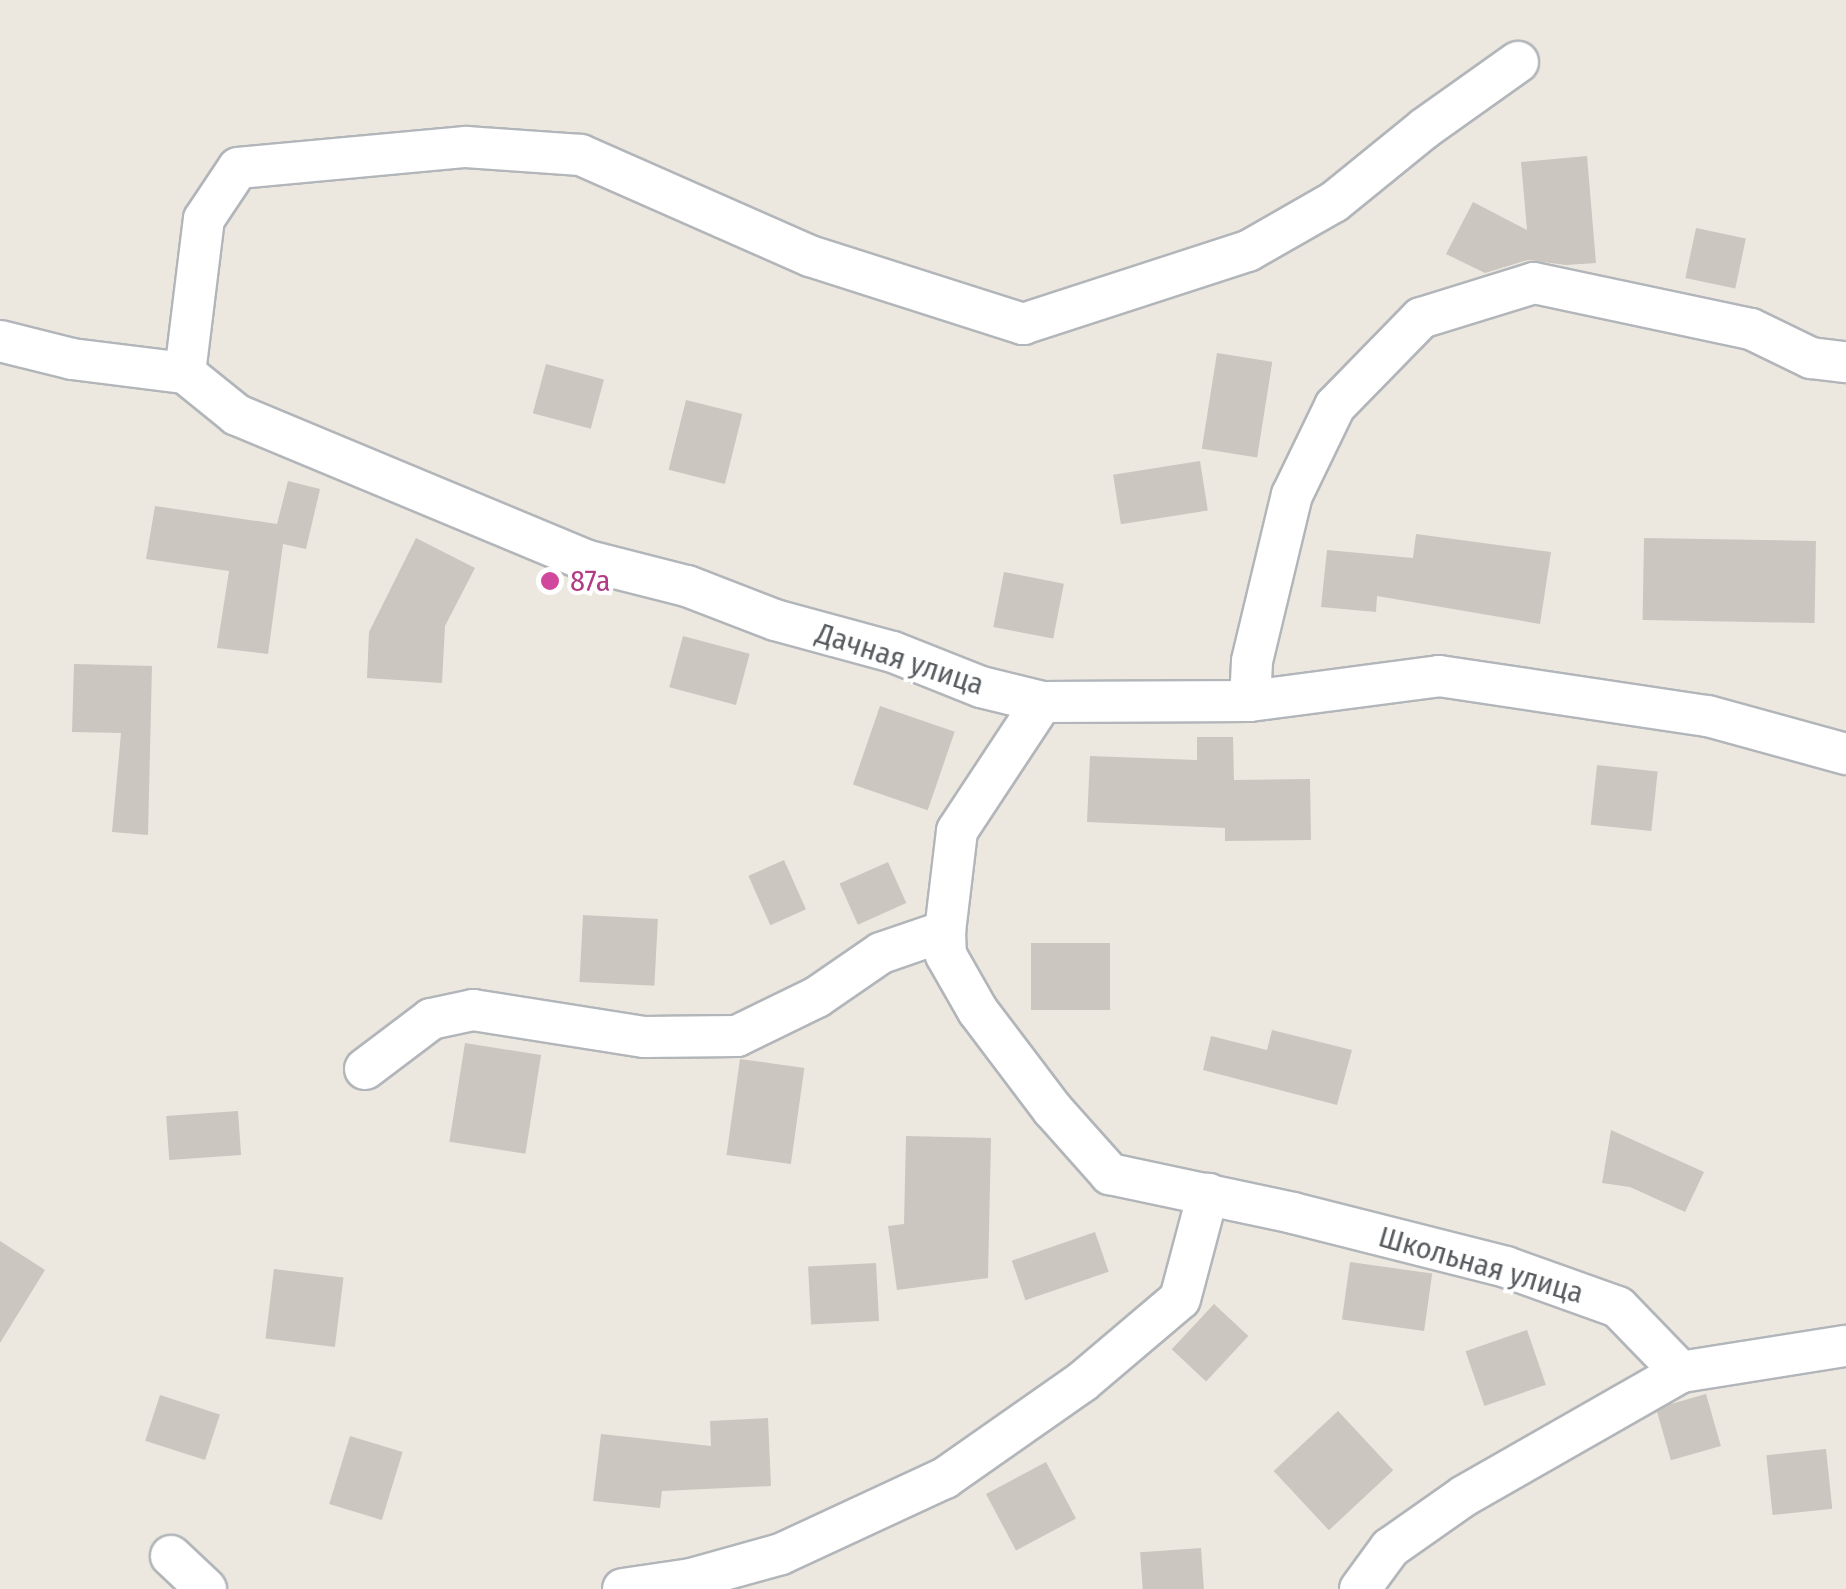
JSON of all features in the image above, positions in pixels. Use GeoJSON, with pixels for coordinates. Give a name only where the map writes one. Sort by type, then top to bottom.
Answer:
{"type":"FeatureCollection","features":[{"type":"Feature","properties":{"kind":"street"},"geometry":{"type":"LineString","coordinates":[[0,341],[72,359],[185,373],[204,219],[238,168],[466,147],[580,155],[810,256],[1023,324],[1248,251],[1334,202],[1518,62]]}},
{"type":"Feature","properties":{"kind":"street"},"geometry":{"type":"LineString","coordinates":[[1250,702],[1252,661],[1292,495],[1335,406],[1422,318],[1534,283],[1751,329],[1810,358],[1846,362]]}},
{"type":"Feature","properties":{"kind":"street","name":"Дачная улица"},"geometry":{"type":"LineString","coordinates":[[185,373],[237,415],[588,561],[687,586],[775,620],[893,652],[981,687],[1042,702],[1250,702],[1439,676],[1708,716],[1846,754]]}},
{"type":"Feature","properties":{"kind":"street"},"geometry":{"type":"LineString","coordinates":[[365,1070],[431,1019],[473,1010],[644,1037],[738,1036],[817,996],[880,953],[945,930],[957,830],[1042,702]]}},
{"type":"Feature","properties":{"kind":"street","name":"Школьная улица"},"geometry":{"type":"LineString","coordinates":[[945,930],[946,955],[978,1010],[1052,1110],[1110,1174],[1506,1266],[1618,1306],[1681,1372]]}},
{"type":"Feature","properties":{"kind":"street"},"geometry":{"type":"LineString","coordinates":[[623,1589],[691,1579],[781,1554],[945,1478],[1082,1382],[1180,1298],[1208,1194]]}},
{"type":"Feature","properties":{"kind":"street"},"geometry":{"type":"LineString","coordinates":[[1360,1589],[1390,1548],[1464,1496],[1681,1372],[1846,1346]]}},
{"type":"Feature","properties":{"kind":"street"},"geometry":{"type":"LineString","coordinates":[[171,1556],[206,1589]]}},
{"type":"Feature","properties":{"kind":"building"},"geometry":{"type":"Polygon","coordinates":[[[1587,156],[1596,263],[1566,265],[1528,260],[1485,273],[1446,254],[1473,202],[1527,230],[1521,162],[1587,156]]]}},
{"type":"Feature","properties":{"kind":"building"},"geometry":{"type":"Polygon","coordinates":[[[1696,228],[1746,239],[1735,288],[1685,278],[1696,228]]]}},
{"type":"Feature","properties":{"kind":"building"},"geometry":{"type":"Polygon","coordinates":[[[1217,353],[1272,362],[1257,458],[1202,449],[1217,353]]]}},
{"type":"Feature","properties":{"kind":"building"},"geometry":{"type":"Polygon","coordinates":[[[546,364],[604,380],[591,429],[533,413],[546,364]]]}},
{"type":"Feature","properties":{"kind":"building"},"geometry":{"type":"Polygon","coordinates":[[[686,400],[742,414],[725,484],[669,470],[686,400]]]}},
{"type":"Feature","properties":{"kind":"building"},"geometry":{"type":"Polygon","coordinates":[[[1200,461],[1208,510],[1121,524],[1113,475],[1200,461]]]}},
{"type":"Feature","properties":{"kind":"building"},"geometry":{"type":"Polygon","coordinates":[[[288,481],[320,489],[306,549],[283,544],[268,654],[217,648],[229,571],[146,559],[155,506],[277,524],[288,481]]]}},
{"type":"Feature","properties":{"kind":"building"},"geometry":{"type":"Polygon","coordinates":[[[1416,534],[1551,552],[1540,624],[1377,596],[1376,612],[1321,607],[1327,550],[1413,558],[1416,534]]]}},
{"type":"Feature","properties":{"kind":"building"},"geometry":{"type":"Polygon","coordinates":[[[416,538],[475,568],[445,626],[442,683],[367,678],[369,632],[416,538]]]}},
{"type":"Feature","properties":{"kind":"building"},"geometry":{"type":"Polygon","coordinates":[[[1644,538],[1816,541],[1815,623],[1643,620],[1644,538]]]}},
{"type":"Feature","properties":{"kind":"building"},"geometry":{"type":"Polygon","coordinates":[[[1004,572],[1064,584],[1053,639],[993,627],[1004,572]]]}},
{"type":"Feature","properties":{"kind":"building"},"geometry":{"type":"Polygon","coordinates":[[[683,636],[750,654],[736,705],[669,687],[683,636]]]}},
{"type":"Feature","properties":{"kind":"building"},"geometry":{"type":"Polygon","coordinates":[[[74,664],[152,666],[148,835],[112,832],[121,733],[72,732],[74,664]]]}},
{"type":"Feature","properties":{"kind":"building"},"geometry":{"type":"Polygon","coordinates":[[[880,706],[955,732],[928,810],[853,784],[880,706]]]}},
{"type":"Feature","properties":{"kind":"building"},"geometry":{"type":"Polygon","coordinates":[[[1197,737],[1233,737],[1234,780],[1310,779],[1311,840],[1225,841],[1225,828],[1087,822],[1090,756],[1197,760],[1197,737]]]}},
{"type":"Feature","properties":{"kind":"building"},"geometry":{"type":"Polygon","coordinates":[[[1597,765],[1658,771],[1651,831],[1591,825],[1597,765]]]}},
{"type":"Feature","properties":{"kind":"building"},"geometry":{"type":"Polygon","coordinates":[[[784,860],[806,909],[770,925],[748,876],[784,860]]]}},
{"type":"Feature","properties":{"kind":"building"},"geometry":{"type":"Polygon","coordinates":[[[888,862],[906,903],[858,925],[840,884],[888,862]]]}},
{"type":"Feature","properties":{"kind":"building"},"geometry":{"type":"Polygon","coordinates":[[[583,915],[658,919],[654,986],[579,982],[583,915]]]}},
{"type":"Feature","properties":{"kind":"building"},"geometry":{"type":"Polygon","coordinates":[[[1031,943],[1110,943],[1110,1010],[1031,1010],[1031,943]]]}},
{"type":"Feature","properties":{"kind":"building"},"geometry":{"type":"Polygon","coordinates":[[[1272,1030],[1352,1050],[1337,1105],[1203,1070],[1211,1036],[1267,1050],[1272,1030]]]}},
{"type":"Feature","properties":{"kind":"building"},"geometry":{"type":"Polygon","coordinates":[[[465,1043],[541,1055],[525,1154],[449,1142],[465,1043]]]}},
{"type":"Feature","properties":{"kind":"building"},"geometry":{"type":"Polygon","coordinates":[[[740,1059],[804,1068],[791,1164],[727,1155],[740,1059]]]}},
{"type":"Feature","properties":{"kind":"building"},"geometry":{"type":"Polygon","coordinates":[[[238,1111],[241,1155],[169,1160],[166,1116],[238,1111]]]}},
{"type":"Feature","properties":{"kind":"building"},"geometry":{"type":"Polygon","coordinates":[[[1611,1130],[1704,1172],[1685,1212],[1630,1187],[1602,1183],[1611,1130]]]}},
{"type":"Feature","properties":{"kind":"building"},"geometry":{"type":"Polygon","coordinates":[[[906,1136],[991,1138],[988,1278],[897,1290],[888,1226],[904,1224],[906,1136]]]}},
{"type":"Feature","properties":{"kind":"building"},"geometry":{"type":"Polygon","coordinates":[[[1095,1232],[1109,1272],[1025,1300],[1012,1261],[1095,1232]]]}},
{"type":"Feature","properties":{"kind":"building"},"geometry":{"type":"Polygon","coordinates":[[[0,1241],[45,1270],[0,1343],[0,1241]]]}},
{"type":"Feature","properties":{"kind":"building"},"geometry":{"type":"Polygon","coordinates":[[[1350,1262],[1432,1274],[1424,1331],[1342,1319],[1350,1262]]]}},
{"type":"Feature","properties":{"kind":"building"},"geometry":{"type":"Polygon","coordinates":[[[876,1263],[879,1321],[811,1324],[808,1267],[876,1263]]]}},
{"type":"Feature","properties":{"kind":"building"},"geometry":{"type":"Polygon","coordinates":[[[274,1269],[343,1278],[335,1347],[265,1338],[274,1269]]]}},
{"type":"Feature","properties":{"kind":"building"},"geometry":{"type":"Polygon","coordinates":[[[1214,1304],[1248,1336],[1206,1381],[1172,1349],[1214,1304]]]}},
{"type":"Feature","properties":{"kind":"building"},"geometry":{"type":"Polygon","coordinates":[[[1527,1330],[1546,1385],[1484,1406],[1466,1351],[1527,1330]]]}},
{"type":"Feature","properties":{"kind":"building"},"geometry":{"type":"Polygon","coordinates":[[[1706,1394],[1721,1446],[1671,1460],[1656,1408],[1706,1394]]]}},
{"type":"Feature","properties":{"kind":"building"},"geometry":{"type":"Polygon","coordinates":[[[160,1395],[220,1414],[205,1460],[145,1441],[160,1395]]]}},
{"type":"Feature","properties":{"kind":"building"},"geometry":{"type":"Polygon","coordinates":[[[1338,1411],[1393,1470],[1329,1530],[1274,1471],[1338,1411]]]}},
{"type":"Feature","properties":{"kind":"building"},"geometry":{"type":"Polygon","coordinates":[[[768,1418],[771,1486],[662,1491],[660,1508],[593,1501],[601,1434],[711,1446],[710,1421],[768,1418]]]}},
{"type":"Feature","properties":{"kind":"building"},"geometry":{"type":"Polygon","coordinates":[[[350,1436],[403,1452],[382,1520],[329,1504],[350,1436]]]}},
{"type":"Feature","properties":{"kind":"building"},"geometry":{"type":"Polygon","coordinates":[[[1826,1449],[1832,1509],[1773,1515],[1766,1455],[1826,1449]]]}},
{"type":"Feature","properties":{"kind":"building"},"geometry":{"type":"Polygon","coordinates":[[[1046,1462],[1076,1519],[1016,1550],[986,1494],[1046,1462]]]}},
{"type":"Feature","properties":{"kind":"building"},"geometry":{"type":"Polygon","coordinates":[[[1201,1548],[1204,1589],[1143,1589],[1140,1552],[1201,1548]]]}},
{"type":"Feature","properties":{"kind":"place","name":"87а"},"geometry":{"type":"Point","coordinates":[550,581]}}]}
